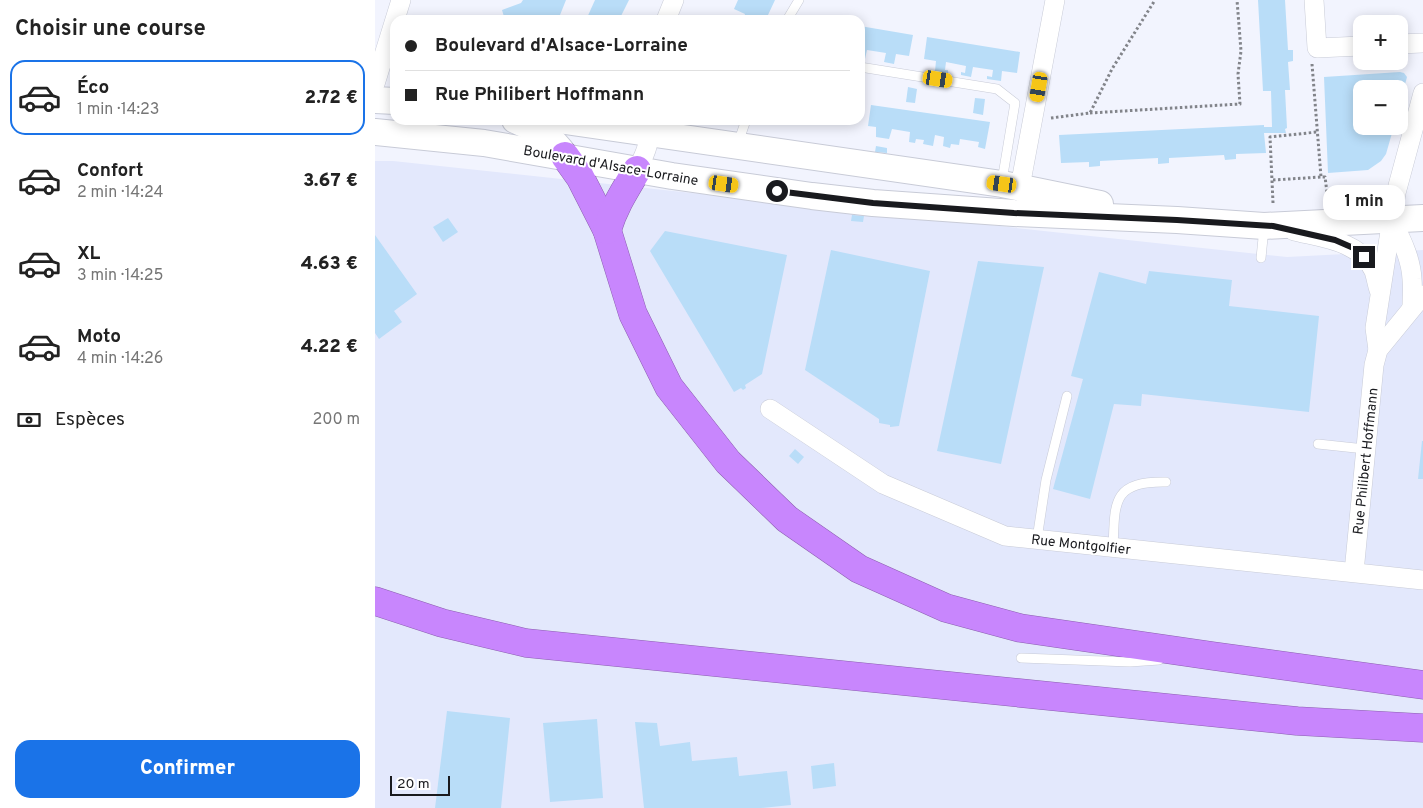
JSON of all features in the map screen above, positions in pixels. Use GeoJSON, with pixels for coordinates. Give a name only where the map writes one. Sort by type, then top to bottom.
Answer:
{"type":"FeatureCollection","features":[{"type":"Feature","properties":{"kind":"highway"},"geometry":{"type":"LineString","coordinates":[[565,156],[580,177],[607,230],[633,314],[669,387],[728,462],[787,519],[859,569],[946,608],[1020,628],[1423,685]]}},
{"type":"Feature","properties":{"kind":"highway"},"geometry":{"type":"LineString","coordinates":[[607,230],[617,202],[637,170]]}},
{"type":"Feature","properties":{"kind":"highway"},"geometry":{"type":"LineString","coordinates":[[375,601],[442,624],[526,643],[1297,722],[1423,728]]}},
{"type":"Feature","properties":{"kind":"main road"},"geometry":{"type":"LineString","coordinates":[[375,100],[390,101]]}},
{"type":"Feature","properties":{"kind":"main road"},"geometry":{"type":"LineString","coordinates":[[527,125],[544,132],[565,156]]}},
{"type":"Feature","properties":{"kind":"main road","name":"Boulevard d'Alsace-Lorraine"},"geometry":{"type":"LineString","coordinates":[[634,125],[647,126],[683,139],[1011,186],[1177,220]]}},
{"type":"Feature","properties":{"kind":"main road","name":"Boulevard d'Alsace-Lorraine"},"geometry":{"type":"LineString","coordinates":[[375,132],[485,143],[672,176],[873,203],[1014,213],[1269,226],[1423,218]]}},
{"type":"Feature","properties":{"kind":"street"},"geometry":{"type":"LineString","coordinates":[[396,15],[401,0]]}},
{"type":"Feature","properties":{"kind":"street"},"geometry":{"type":"LineString","coordinates":[[668,15],[674,0]]}},
{"type":"Feature","properties":{"kind":"street"},"geometry":{"type":"LineString","coordinates":[[1011,186],[1033,121],[1055,0]]}},
{"type":"Feature","properties":{"kind":"street"},"geometry":{"type":"LineString","coordinates":[[1314,0],[1317,48],[1353,46]]}},
{"type":"Feature","properties":{"kind":"street"},"geometry":{"type":"LineString","coordinates":[[375,84],[390,36]]}},
{"type":"Feature","properties":{"kind":"street"},"geometry":{"type":"LineString","coordinates":[[1408,44],[1423,43]]}},
{"type":"Feature","properties":{"kind":"street","name":"Rue Philibert Hoffmann"},"geometry":{"type":"LineString","coordinates":[[1354,572],[1374,365],[1378,350],[1375,328],[1395,193],[1423,93]]}},
{"type":"Feature","properties":{"kind":"street"},"geometry":{"type":"LineString","coordinates":[[637,170],[647,150],[647,126]]}},
{"type":"Feature","properties":{"kind":"street","name":"Rue Philibert Hoffmann"},"geometry":{"type":"LineString","coordinates":[[1378,350],[1417,301],[1409,260],[1392,220]]}},
{"type":"Feature","properties":{"kind":"street","name":"Rue Philibert Hoffmann"},"geometry":{"type":"LineString","coordinates":[[1269,226],[1335,240],[1358,250],[1373,271],[1380,294]]}},
{"type":"Feature","properties":{"kind":"street","name":"Rue Montgolfier"},"geometry":{"type":"LineString","coordinates":[[770,409],[883,484],[1005,536],[1423,580]]}},
{"type":"Feature","properties":{"kind":"lane"},"geometry":{"type":"LineString","coordinates":[[790,15],[799,0]]}},
{"type":"Feature","properties":{"kind":"lane"},"geometry":{"type":"LineString","coordinates":[[865,68],[997,89],[1015,103],[1011,186]]}},
{"type":"Feature","properties":{"kind":"lane"},"geometry":{"type":"LineString","coordinates":[[737,146],[744,125]]}},
{"type":"Feature","properties":{"kind":"lane"},"geometry":{"type":"LineString","coordinates":[[1261,258],[1269,226]]}},
{"type":"Feature","properties":{"kind":"lane"},"geometry":{"type":"LineString","coordinates":[[1037,539],[1046,480],[1067,396]]}},
{"type":"Feature","properties":{"kind":"lane"},"geometry":{"type":"LineString","coordinates":[[1318,444],[1365,449]]}},
{"type":"Feature","properties":{"kind":"lane"},"geometry":{"type":"LineString","coordinates":[[1113,548],[1116,508],[1121,494],[1131,486],[1147,481],[1166,482]]}},
{"type":"Feature","properties":{"kind":"lane"},"geometry":{"type":"LineString","coordinates":[[1021,658],[1130,662],[1213,656]]}},
{"type":"Feature","properties":{"kind":"path"},"geometry":{"type":"LineString","coordinates":[[1090,113],[1112,69],[1155,0]]}},
{"type":"Feature","properties":{"kind":"path"},"geometry":{"type":"LineString","coordinates":[[1033,121],[1090,113],[1240,104],[1238,74],[1241,51],[1237,0]]}},
{"type":"Feature","properties":{"kind":"path"},"geometry":{"type":"LineString","coordinates":[[1317,48],[1311,60],[1321,177]]}},
{"type":"Feature","properties":{"kind":"path"},"geometry":{"type":"LineString","coordinates":[[1269,226],[1273,180],[1270,138],[1317,132]]}},
{"type":"Feature","properties":{"kind":"path"},"geometry":{"type":"LineString","coordinates":[[1273,180],[1325,176],[1330,223]]}},
{"type":"Feature","properties":{"kind":"shaded area"},"geometry":{"type":"Polygon","coordinates":[[[375,161],[393,161],[1287,257],[1423,250],[1423,808],[375,808],[375,161]]]}},
{"type":"Feature","properties":{"kind":"building"},"geometry":{"type":"Polygon","coordinates":[[[523,0],[566,0],[560,15],[504,15],[502,10],[521,3],[523,0]]]}},
{"type":"Feature","properties":{"kind":"building"},"geometry":{"type":"Polygon","coordinates":[[[595,0],[629,0],[622,15],[588,15],[595,0]]]}},
{"type":"Feature","properties":{"kind":"building"},"geometry":{"type":"Polygon","coordinates":[[[738,0],[775,0],[768,15],[745,15],[734,9],[738,0]]]}},
{"type":"Feature","properties":{"kind":"building"},"geometry":{"type":"Polygon","coordinates":[[[1258,0],[1285,0],[1288,50],[1293,50],[1293,61],[1288,62],[1290,90],[1285,90],[1286,133],[1264,133],[1266,153],[1236,154],[1236,159],[1225,160],[1224,155],[1169,158],[1169,163],[1158,164],[1158,158],[1100,161],[1100,166],[1089,167],[1089,162],[1061,163],[1059,135],[1264,125],[1264,127],[1272,127],[1271,91],[1263,91],[1258,0]]]}},
{"type":"Feature","properties":{"kind":"building"},"geometry":{"type":"Polygon","coordinates":[[[865,27],[913,35],[909,56],[896,54],[894,64],[884,62],[886,53],[867,50],[865,59],[865,27]]]}},
{"type":"Feature","properties":{"kind":"building"},"geometry":{"type":"Polygon","coordinates":[[[927,37],[1020,52],[1017,73],[1002,71],[1001,81],[987,79],[987,76],[992,77],[993,70],[973,67],[971,77],[961,75],[961,72],[965,73],[966,66],[946,62],[945,70],[948,70],[948,73],[935,71],[936,61],[924,59],[927,37]]]}},
{"type":"Feature","properties":{"kind":"building"},"geometry":{"type":"Polygon","coordinates":[[[1400,72],[1404,73],[1407,77],[1406,80],[1353,80],[1353,135],[1391,135],[1386,154],[1381,161],[1368,170],[1328,173],[1324,77],[1400,72]]]}},
{"type":"Feature","properties":{"kind":"building"},"geometry":{"type":"Polygon","coordinates":[[[908,87],[917,89],[915,103],[906,102],[908,87]]]}},
{"type":"Feature","properties":{"kind":"building"},"geometry":{"type":"Polygon","coordinates":[[[975,98],[985,99],[983,115],[973,113],[975,98]]]}},
{"type":"Feature","properties":{"kind":"building"},"geometry":{"type":"Polygon","coordinates":[[[871,105],[990,122],[985,149],[978,147],[979,142],[960,139],[959,145],[951,144],[950,148],[943,146],[944,137],[935,135],[933,146],[923,144],[924,140],[916,139],[915,143],[909,142],[910,132],[892,129],[889,139],[876,137],[876,127],[868,126],[871,105]]]}},
{"type":"Feature","properties":{"kind":"building"},"geometry":{"type":"Polygon","coordinates":[[[876,146],[887,148],[887,153],[875,152],[876,146]]]}},
{"type":"Feature","properties":{"kind":"building"},"geometry":{"type":"Polygon","coordinates":[[[852,215],[864,216],[863,222],[851,221],[852,215]]]}},
{"type":"Feature","properties":{"kind":"building"},"geometry":{"type":"Polygon","coordinates":[[[448,218],[458,232],[443,242],[433,227],[448,218]]]}},
{"type":"Feature","properties":{"kind":"building"},"geometry":{"type":"Polygon","coordinates":[[[665,231],[787,255],[762,374],[745,385],[746,388],[743,390],[741,388],[734,392],[650,251],[665,231]]]}},
{"type":"Feature","properties":{"kind":"building"},"geometry":{"type":"Polygon","coordinates":[[[375,235],[417,294],[394,311],[402,322],[379,339],[375,333],[375,235]]]}},
{"type":"Feature","properties":{"kind":"building"},"geometry":{"type":"Polygon","coordinates":[[[831,250],[930,271],[899,426],[890,427],[890,425],[879,423],[879,419],[805,370],[831,250]]]}},
{"type":"Feature","properties":{"kind":"building"},"geometry":{"type":"Polygon","coordinates":[[[978,261],[1044,267],[1001,464],[937,451],[978,261]]]}},
{"type":"Feature","properties":{"kind":"building"},"geometry":{"type":"Polygon","coordinates":[[[1149,271],[1232,280],[1229,306],[1319,316],[1309,412],[1142,394],[1141,406],[1114,404],[1090,499],[1053,489],[1083,379],[1071,376],[1099,272],[1146,284],[1149,271]]]}},
{"type":"Feature","properties":{"kind":"building"},"geometry":{"type":"Polygon","coordinates":[[[1422,441],[1423,479],[1418,479],[1422,441]]]}},
{"type":"Feature","properties":{"kind":"building"},"geometry":{"type":"Polygon","coordinates":[[[795,449],[804,457],[798,464],[789,456],[795,449]]]}},
{"type":"Feature","properties":{"kind":"building"},"geometry":{"type":"Polygon","coordinates":[[[447,711],[510,718],[501,808],[435,808],[447,711]]]}},
{"type":"Feature","properties":{"kind":"building"},"geometry":{"type":"Polygon","coordinates":[[[597,719],[603,798],[550,802],[543,723],[597,719]]]}},
{"type":"Feature","properties":{"kind":"building"},"geometry":{"type":"Polygon","coordinates":[[[635,722],[657,723],[660,746],[690,742],[692,761],[737,757],[739,776],[787,771],[791,805],[761,808],[644,808],[635,722]]]}},
{"type":"Feature","properties":{"kind":"building"},"geometry":{"type":"Polygon","coordinates":[[[834,763],[836,786],[813,789],[811,766],[834,763]]]}},
{"type":"Feature","properties":{"kind":"route"},"geometry":{"type":"LineString","coordinates":[[777,191],[873,203],[1014,213],[1273,226],[1335,240],[1358,250],[1364,257]]}}]}
